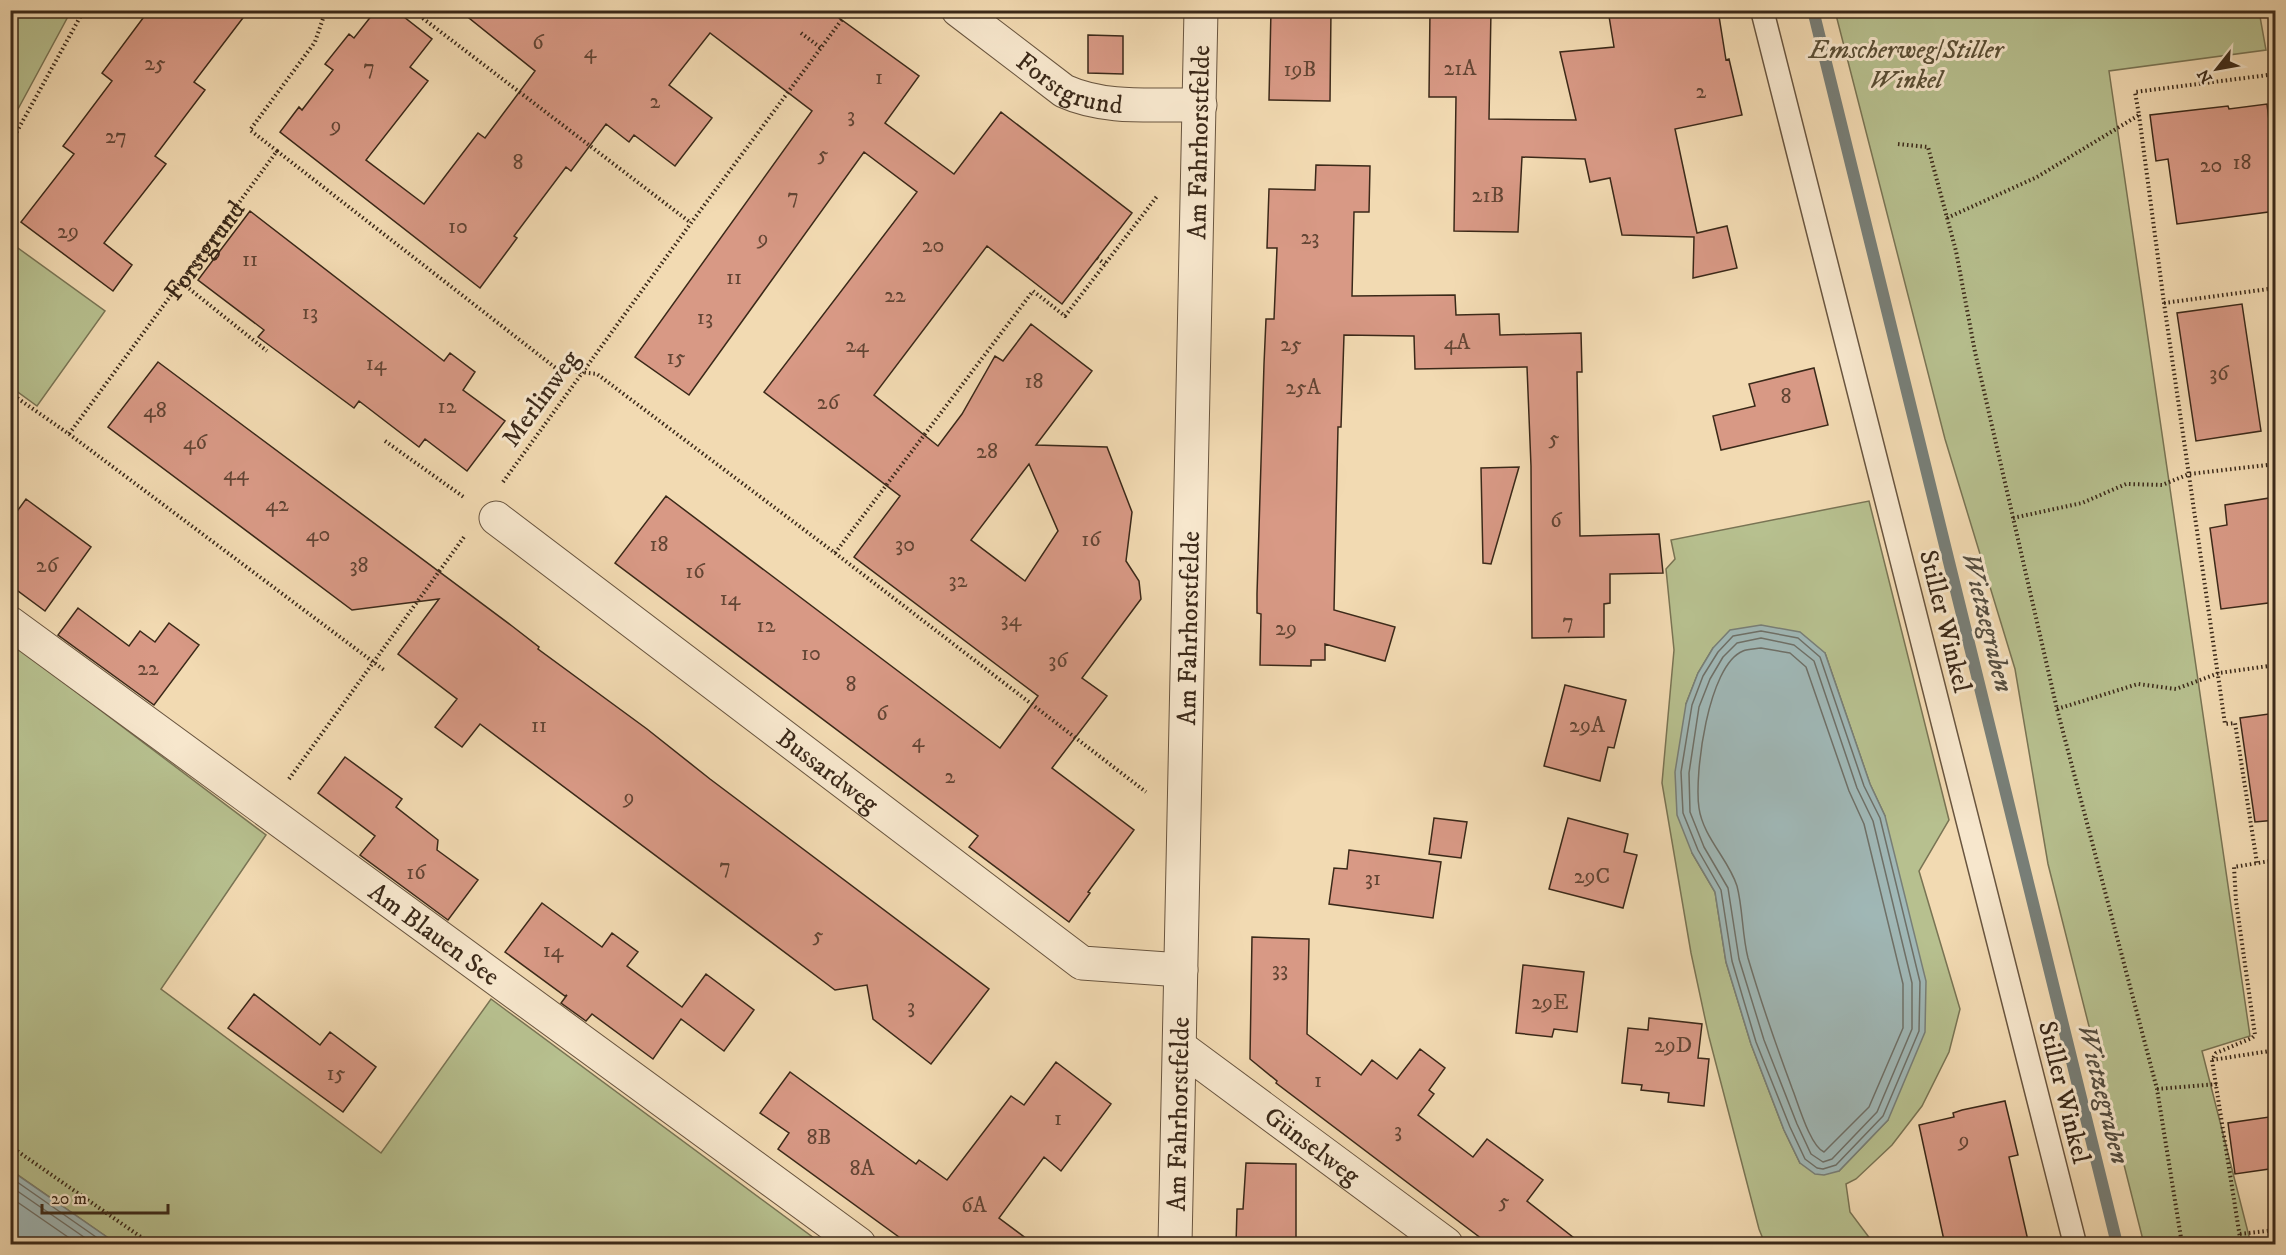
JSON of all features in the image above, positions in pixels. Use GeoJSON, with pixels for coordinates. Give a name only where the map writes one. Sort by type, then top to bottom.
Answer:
{"type":"FeatureCollection","features":[{"type":"Feature","properties":{"kind":"street","name":"Forstgrund"},"geometry":{"type":"LineString","coordinates":[[958,10],[1064,91],[1083,100],[1106,104],[1200,105]]}},
{"type":"Feature","properties":{"kind":"street","name":"Am Fahrhorstfelde"},"geometry":{"type":"LineString","coordinates":[[1175,1245],[1201,10]]}},
{"type":"Feature","properties":{"kind":"street","name":"Bussardweg"},"geometry":{"type":"LineString","coordinates":[[489,514],[1082,963],[1181,970]]}},
{"type":"Feature","properties":{"kind":"street","name":"Am Blauen See"},"geometry":{"type":"LineString","coordinates":[[10,623],[859,1245]]}},
{"type":"Feature","properties":{"kind":"street","name":"Günselweg"},"geometry":{"type":"LineString","coordinates":[[1180,1047],[1446,1245]]}},
{"type":"Feature","properties":{"kind":"lane","name":"Stiller Winkel"},"geometry":{"type":"LineString","coordinates":[[1762,10],[2075,1245]]}},
{"type":"Feature","properties":{"kind":"path"},"geometry":{"type":"LineString","coordinates":[[10,144],[84,10]]}},
{"type":"Feature","properties":{"kind":"path"},"geometry":{"type":"LineString","coordinates":[[326,10],[315,42],[250,130],[557,369],[597,374],[835,553],[1184,822]]}},
{"type":"Feature","properties":{"kind":"path"},"geometry":{"type":"LineString","coordinates":[[412,10],[691,223]]}},
{"type":"Feature","properties":{"kind":"path","name":"Merlinweg"},"geometry":{"type":"LineString","coordinates":[[266,811],[373,662],[489,514],[582,373],[849,10]]}},
{"type":"Feature","properties":{"kind":"path"},"geometry":{"type":"LineString","coordinates":[[801,33],[821,48]]}},
{"type":"Feature","properties":{"kind":"path"},"geometry":{"type":"LineString","coordinates":[[2257,863],[2235,723],[2226,724],[2135,92],[2276,74]]}},
{"type":"Feature","properties":{"kind":"path"},"geometry":{"type":"LineString","coordinates":[[1947,219],[2037,177],[2139,115]]}},
{"type":"Feature","properties":{"kind":"path"},"geometry":{"type":"LineString","coordinates":[[1898,144],[1928,147],[1947,219],[2057,709],[2157,1089],[2182,1245]]}},
{"type":"Feature","properties":{"kind":"path","name":"Forstgrund"},"geometry":{"type":"LineString","coordinates":[[69,434],[277,151]]}},
{"type":"Feature","properties":{"kind":"path"},"geometry":{"type":"LineString","coordinates":[[835,553],[1033,291],[1065,316],[1159,194]]}},
{"type":"Feature","properties":{"kind":"path"},"geometry":{"type":"LineString","coordinates":[[1097,258],[1105,264]]}},
{"type":"Feature","properties":{"kind":"path"},"geometry":{"type":"LineString","coordinates":[[182,283],[267,351]]}},
{"type":"Feature","properties":{"kind":"path"},"geometry":{"type":"LineString","coordinates":[[2164,303],[2276,288]]}},
{"type":"Feature","properties":{"kind":"path"},"geometry":{"type":"LineString","coordinates":[[10,393],[69,434],[384,670]]}},
{"type":"Feature","properties":{"kind":"path"},"geometry":{"type":"LineString","coordinates":[[386,441],[489,514]]}},
{"type":"Feature","properties":{"kind":"path"},"geometry":{"type":"LineString","coordinates":[[2013,518],[2082,503],[2126,484],[2162,485],[2189,474],[2276,464]]}},
{"type":"Feature","properties":{"kind":"path"},"geometry":{"type":"LineString","coordinates":[[2057,709],[2138,684],[2176,689],[2219,673],[2276,665]]}},
{"type":"Feature","properties":{"kind":"path"},"geometry":{"type":"LineString","coordinates":[[2241,1245],[2212,1060],[2216,1053],[2255,1035],[2236,901],[2234,867],[2276,860]]}},
{"type":"Feature","properties":{"kind":"path"},"geometry":{"type":"LineString","coordinates":[[2212,1060],[2276,1050]]}},
{"type":"Feature","properties":{"kind":"path"},"geometry":{"type":"LineString","coordinates":[[2157,1089],[2217,1084]]}},
{"type":"Feature","properties":{"kind":"path"},"geometry":{"type":"LineString","coordinates":[[10,1146],[151,1245]]}},
{"type":"Feature","properties":{"kind":"path"},"geometry":{"type":"LineString","coordinates":[[2240,1234],[2276,1230]]}},
{"type":"Feature","properties":{"kind":"green space"},"geometry":{"type":"Polygon","coordinates":[[[10,11],[71,11],[11,122],[10,11]]]}},
{"type":"Feature","properties":{"kind":"green space","name":"Emscherweg/Stiller Winkel"},"geometry":{"type":"Polygon","coordinates":[[[1835,11],[2259,11],[2266,50],[2109,71],[2250,1036],[2202,1051],[2251,1244],[2144,1244],[2048,864],[2015,669],[1945,439],[1835,11]]]}},
{"type":"Feature","properties":{"kind":"green space"},"geometry":{"type":"Polygon","coordinates":[[[11,243],[105,311],[37,406],[11,387],[11,243]]]}},
{"type":"Feature","properties":{"kind":"green space"},"geometry":{"type":"Polygon","coordinates":[[[1869,501],[1949,820],[1919,871],[1960,1009],[1949,1052],[1922,1106],[1892,1145],[1856,1179],[1846,1184],[1850,1212],[1874,1244],[1765,1244],[1759,1229],[1709,1037],[1691,953],[1662,783],[1674,650],[1666,569],[1675,559],[1671,540],[1869,501]],[[1713,648],[1698,673],[1686,704],[1692,853],[1715,892],[1726,962],[1751,1044],[1784,1130],[1800,1163],[1839,1171],[1888,1120],[1885,816],[1870,784],[1825,653],[1713,648]]]}},
{"type":"Feature","properties":{"kind":"green space"},"geometry":{"type":"Polygon","coordinates":[[[10,642],[266,835],[161,989],[381,1153],[491,999],[822,1244],[117,1244],[11,1170],[10,642]]]}},
{"type":"Feature","properties":{"kind":"water"},"geometry":{"type":"Polygon","coordinates":[[[1761,625],[1800,632],[1825,653],[1870,784],[1885,816],[1926,981],[1925,1032],[1888,1120],[1839,1171],[1824,1175],[1815,1174],[1800,1163],[1784,1130],[1751,1044],[1726,962],[1715,892],[1692,853],[1677,815],[1675,772],[1686,704],[1698,673],[1713,648],[1730,630],[1761,625]]]}},
{"type":"Feature","properties":{"kind":"water"},"geometry":{"type":"Polygon","coordinates":[[[10,1170],[117,1244],[11,1244],[10,1170]]]}},
{"type":"Feature","properties":{"kind":"building"},"geometry":{"type":"Polygon","coordinates":[[[149,10],[249,10],[194,82],[205,90],[155,156],[166,164],[104,243],[132,265],[113,291],[21,222],[74,154],[63,146],[112,81],[102,73],[149,10]]]}},
{"type":"Feature","properties":{"kind":"building"},"geometry":{"type":"Polygon","coordinates":[[[376,10],[395,10],[432,39],[410,67],[428,81],[366,160],[424,204],[478,133],[485,138],[535,71],[459,10],[828,10],[919,76],[885,123],[954,174],[1001,112],[1132,213],[1062,304],[987,246],[874,395],[938,446],[962,414],[995,356],[1003,361],[1031,324],[1092,371],[1036,445],[1107,447],[1132,512],[1126,561],[1139,581],[1141,599],[1082,678],[1107,696],[1052,768],[1134,830],[1069,922],[969,847],[978,836],[615,563],[666,496],[1000,748],[1038,696],[854,557],[900,496],[764,392],[917,192],[864,152],[689,395],[635,357],[812,111],[710,33],[669,85],[712,118],[675,166],[634,135],[629,142],[606,124],[571,171],[566,167],[514,236],[517,238],[480,288],[280,132],[299,107],[302,110],[333,70],[325,64],[349,34],[354,38],[376,10]],[[1029,464],[971,540],[1025,581],[1058,531],[1029,464]]]}},
{"type":"Feature","properties":{"kind":"building"},"geometry":{"type":"Polygon","coordinates":[[[1271,10],[1331,10],[1330,101],[1269,100],[1271,10]]]}},
{"type":"Feature","properties":{"kind":"building"},"geometry":{"type":"Polygon","coordinates":[[[1430,10],[1491,10],[1489,119],[1576,120],[1560,52],[1614,47],[1608,10],[1718,10],[1726,60],[1729,59],[1742,115],[1675,129],[1697,233],[1727,226],[1737,268],[1693,278],[1694,237],[1622,235],[1610,178],[1590,182],[1585,159],[1522,157],[1518,232],[1454,231],[1456,97],[1429,97],[1430,10]]]}},
{"type":"Feature","properties":{"kind":"building"},"geometry":{"type":"Polygon","coordinates":[[[1088,35],[1123,36],[1123,74],[1088,73],[1088,35]]]}},
{"type":"Feature","properties":{"kind":"building"},"geometry":{"type":"Polygon","coordinates":[[[2267,104],[2270,129],[2276,129],[2276,211],[2177,224],[2168,159],[2156,161],[2150,115],[2267,104]]]}},
{"type":"Feature","properties":{"kind":"building"},"geometry":{"type":"Polygon","coordinates":[[[1316,165],[1370,166],[1369,212],[1354,212],[1352,296],[1455,295],[1456,315],[1499,314],[1500,335],[1581,333],[1582,372],[1577,372],[1580,536],[1659,534],[1663,573],[1610,574],[1610,603],[1604,604],[1604,637],[1532,638],[1531,466],[1527,367],[1415,369],[1414,336],[1344,335],[1341,427],[1338,427],[1334,610],[1395,627],[1385,661],[1325,644],[1325,660],[1311,660],[1311,666],[1260,665],[1261,614],[1257,613],[1257,594],[1264,364],[1266,319],[1274,319],[1277,248],[1267,248],[1269,189],[1315,190],[1316,165]]]}},
{"type":"Feature","properties":{"kind":"building"},"geometry":{"type":"Polygon","coordinates":[[[250,211],[444,361],[450,353],[475,372],[463,390],[505,421],[467,471],[425,439],[419,447],[359,401],[354,408],[258,337],[264,330],[198,280],[250,211]]]}},
{"type":"Feature","properties":{"kind":"building"},"geometry":{"type":"Polygon","coordinates":[[[2242,304],[2261,431],[2196,441],[2177,313],[2242,304]]]}},
{"type":"Feature","properties":{"kind":"building"},"geometry":{"type":"Polygon","coordinates":[[[158,362],[512,626],[539,647],[538,649],[989,989],[931,1064],[873,1019],[867,985],[835,990],[480,724],[462,747],[435,727],[457,699],[398,654],[439,599],[352,610],[108,427],[158,362]]]}},
{"type":"Feature","properties":{"kind":"building"},"geometry":{"type":"Polygon","coordinates":[[[1814,368],[1828,425],[1721,450],[1713,416],[1755,406],[1749,384],[1814,368]]]}},
{"type":"Feature","properties":{"kind":"building"},"geometry":{"type":"Polygon","coordinates":[[[1519,467],[1491,564],[1483,563],[1481,468],[1519,467]]]}},
{"type":"Feature","properties":{"kind":"building"},"geometry":{"type":"Polygon","coordinates":[[[2276,497],[2276,602],[2221,609],[2210,528],[2227,525],[2225,505],[2276,497]]]}},
{"type":"Feature","properties":{"kind":"building"},"geometry":{"type":"Polygon","coordinates":[[[26,499],[91,547],[45,611],[10,585],[10,521],[26,499]]]}},
{"type":"Feature","properties":{"kind":"building"},"geometry":{"type":"Polygon","coordinates":[[[78,608],[129,646],[140,631],[155,642],[169,623],[199,645],[154,705],[58,635],[78,608]]]}},
{"type":"Feature","properties":{"kind":"building"},"geometry":{"type":"Polygon","coordinates":[[[1565,685],[1626,700],[1614,748],[1608,747],[1600,781],[1544,766],[1565,685]]]}},
{"type":"Feature","properties":{"kind":"building"},"geometry":{"type":"Polygon","coordinates":[[[2276,713],[2276,820],[2255,822],[2240,718],[2276,713]]]}},
{"type":"Feature","properties":{"kind":"building"},"geometry":{"type":"Polygon","coordinates":[[[345,757],[402,799],[396,807],[438,840],[437,850],[478,880],[448,920],[360,855],[375,836],[318,793],[345,757]]]}},
{"type":"Feature","properties":{"kind":"building"},"geometry":{"type":"Polygon","coordinates":[[[1434,818],[1467,822],[1461,858],[1429,854],[1434,818]]]}},
{"type":"Feature","properties":{"kind":"building"},"geometry":{"type":"Polygon","coordinates":[[[1568,818],[1628,834],[1624,852],[1637,855],[1623,908],[1549,889],[1568,818]]]}},
{"type":"Feature","properties":{"kind":"building"},"geometry":{"type":"Polygon","coordinates":[[[1349,850],[1441,862],[1433,918],[1329,904],[1334,868],[1347,869],[1349,850]]]}},
{"type":"Feature","properties":{"kind":"building"},"geometry":{"type":"Polygon","coordinates":[[[542,903],[602,947],[612,933],[638,952],[627,966],[682,1007],[706,974],[754,1010],[724,1051],[681,1019],[653,1059],[592,1014],[586,1021],[561,1003],[567,995],[565,996],[505,952],[542,903]]]}},
{"type":"Feature","properties":{"kind":"building"},"geometry":{"type":"Polygon","coordinates":[[[1252,937],[1309,939],[1307,1034],[1361,1075],[1372,1060],[1397,1079],[1420,1049],[1445,1068],[1429,1090],[1434,1094],[1418,1115],[1473,1157],[1487,1139],[1543,1180],[1527,1201],[1583,1245],[1490,1245],[1276,1083],[1277,1081],[1250,1059],[1252,937]]]}},
{"type":"Feature","properties":{"kind":"building"},"geometry":{"type":"Polygon","coordinates":[[[1523,965],[1584,972],[1577,1032],[1554,1029],[1552,1037],[1516,1033],[1523,965]]]}},
{"type":"Feature","properties":{"kind":"building"},"geometry":{"type":"Polygon","coordinates":[[[254,994],[320,1045],[330,1032],[376,1067],[343,1112],[228,1028],[254,994]]]}},
{"type":"Feature","properties":{"kind":"building"},"geometry":{"type":"Polygon","coordinates":[[[1649,1018],[1702,1024],[1698,1058],[1709,1059],[1704,1106],[1668,1102],[1669,1093],[1641,1090],[1642,1085],[1622,1083],[1628,1028],[1648,1030],[1649,1018]]]}},
{"type":"Feature","properties":{"kind":"building"},"geometry":{"type":"Polygon","coordinates":[[[1056,1062],[1111,1104],[1061,1171],[1044,1157],[999,1218],[1035,1245],[910,1245],[778,1149],[789,1133],[760,1113],[790,1072],[916,1164],[919,1160],[947,1180],[1011,1096],[1024,1105],[1056,1062]]]}},
{"type":"Feature","properties":{"kind":"building"},"geometry":{"type":"Polygon","coordinates":[[[2005,1101],[2018,1155],[2009,1157],[2029,1245],[1945,1245],[1919,1125],[1954,1117],[1953,1113],[1962,1110],[2005,1101]]]}},
{"type":"Feature","properties":{"kind":"building"},"geometry":{"type":"Polygon","coordinates":[[[2276,1116],[2276,1168],[2235,1174],[2228,1123],[2276,1116]]]}},
{"type":"Feature","properties":{"kind":"building"},"geometry":{"type":"Polygon","coordinates":[[[1246,1163],[1296,1164],[1296,1245],[1236,1245],[1237,1209],[1243,1209],[1246,1163]]]}},
{"type":"Feature","properties":{"kind":"waterway","name":"Wietzegraben"},"geometry":{"type":"LineString","coordinates":[[1813,10],[2117,1244]]}}]}
